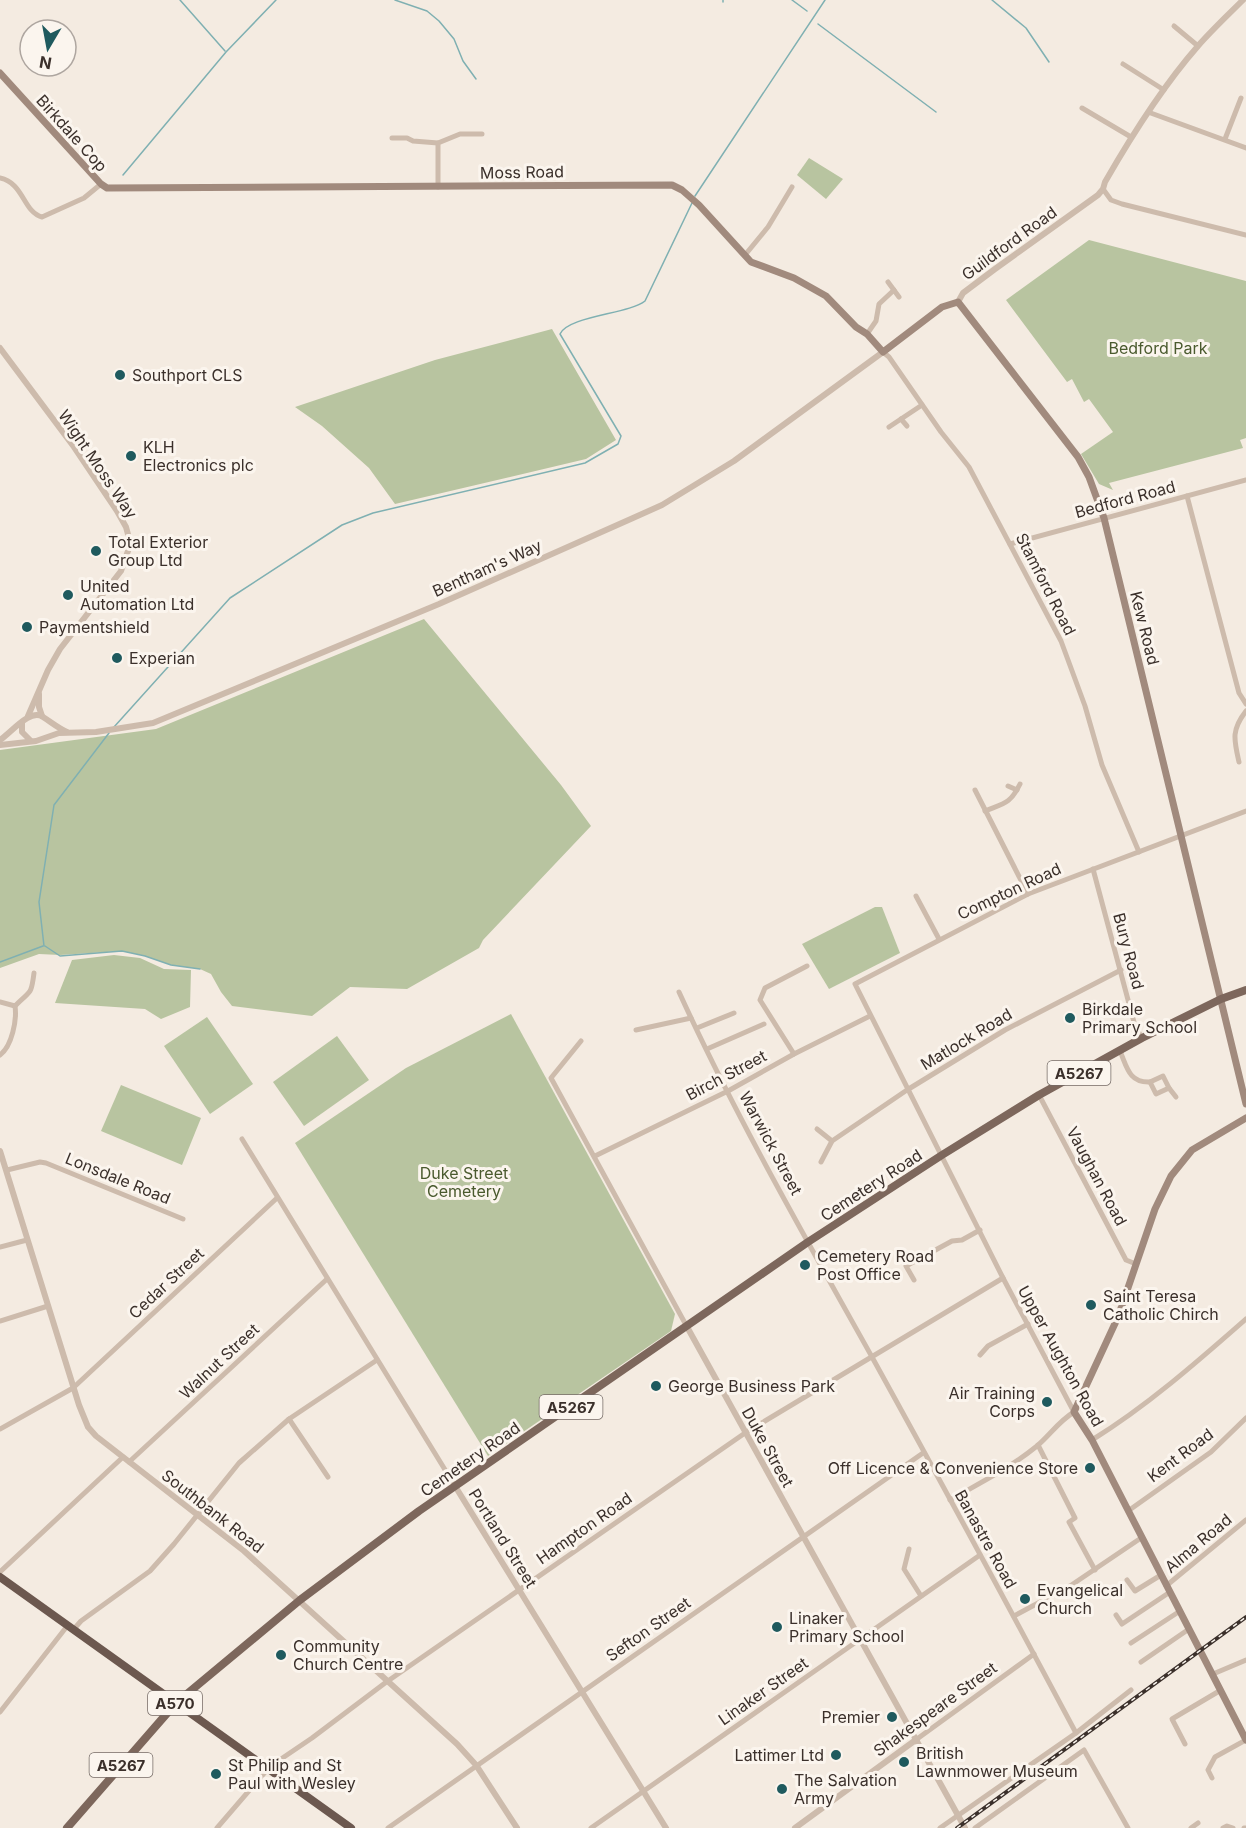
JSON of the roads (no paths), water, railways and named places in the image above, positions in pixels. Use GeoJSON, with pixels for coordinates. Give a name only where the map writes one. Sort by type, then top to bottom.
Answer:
{"type":"FeatureCollection","features":[{"type":"Feature","properties":{"kind":"highway","name":"A570"},"geometry":{"type":"LineString","coordinates":[[0,1577],[351,1828]]}},
{"type":"Feature","properties":{"kind":"main road","name":"Birkdale Cop"},"geometry":{"type":"LineString","coordinates":[[0,73],[100,184]]}},
{"type":"Feature","properties":{"kind":"main road","name":"Moss Road"},"geometry":{"type":"LineString","coordinates":[[100,184],[114,189],[672,185],[682,190],[698,204],[751,262],[794,278],[825,296],[856,327],[867,334],[883,352]]}},
{"type":"Feature","properties":{"kind":"main road","name":"Guildford Road"},"geometry":{"type":"LineString","coordinates":[[883,352],[942,307],[958,302]]}},
{"type":"Feature","properties":{"kind":"main road","name":"Kew Road"},"geometry":{"type":"LineString","coordinates":[[958,302],[1078,457],[1089,477],[1104,518],[1246,1104]]}},
{"type":"Feature","properties":{"kind":"main road","name":"A5267"},"geometry":{"type":"LineString","coordinates":[[942,1155],[1039,1095],[1142,1038],[1221,999],[1246,990]]}},
{"type":"Feature","properties":{"kind":"main road"},"geometry":{"type":"LineString","coordinates":[[1074,1412],[1118,1317],[1155,1209],[1171,1176],[1192,1150],[1246,1118]]}},
{"type":"Feature","properties":{"kind":"main road","name":"Cemetery Road"},"geometry":{"type":"LineString","coordinates":[[176,1703],[300,1600],[455,1486],[808,1242],[942,1155]]}},
{"type":"Feature","properties":{"kind":"main road","name":"Upper Aughton Road"},"geometry":{"type":"LineString","coordinates":[[1074,1412],[1092,1440],[1246,1740]]}},
{"type":"Feature","properties":{"kind":"main road","name":"A5267"},"geometry":{"type":"LineString","coordinates":[[67,1828],[176,1703]]}},
{"type":"Feature","properties":{"kind":"street","name":"Guildford Road"},"geometry":{"type":"LineString","coordinates":[[958,302],[963,293],[1078,210],[1103,189],[1131,137],[1164,90],[1198,46],[1243,0]]}},
{"type":"Feature","properties":{"kind":"street"},"geometry":{"type":"LineString","coordinates":[[1174,26],[1198,46]]}},
{"type":"Feature","properties":{"kind":"street"},"geometry":{"type":"LineString","coordinates":[[1124,64],[1164,90]]}},
{"type":"Feature","properties":{"kind":"street"},"geometry":{"type":"LineString","coordinates":[[1225,140],[1241,98]]}},
{"type":"Feature","properties":{"kind":"street"},"geometry":{"type":"LineString","coordinates":[[1082,108],[1131,137]]}},
{"type":"Feature","properties":{"kind":"street"},"geometry":{"type":"LineString","coordinates":[[1148,112],[1246,148]]}},
{"type":"Feature","properties":{"kind":"street"},"geometry":{"type":"LineString","coordinates":[[392,138],[438,143],[460,134],[482,134]]}},
{"type":"Feature","properties":{"kind":"street"},"geometry":{"type":"LineString","coordinates":[[438,143],[438,187]]}},
{"type":"Feature","properties":{"kind":"street"},"geometry":{"type":"LineString","coordinates":[[0,178],[14,183],[35,214],[42,217],[84,198],[100,184]]}},
{"type":"Feature","properties":{"kind":"street"},"geometry":{"type":"LineString","coordinates":[[745,255],[768,226],[792,187]]}},
{"type":"Feature","properties":{"kind":"street"},"geometry":{"type":"LineString","coordinates":[[1103,189],[1111,200],[1122,204],[1246,236]]}},
{"type":"Feature","properties":{"kind":"street"},"geometry":{"type":"LineString","coordinates":[[888,282],[899,297]]}},
{"type":"Feature","properties":{"kind":"street"},"geometry":{"type":"LineString","coordinates":[[867,334],[876,321],[879,304],[894,290]]}},
{"type":"Feature","properties":{"kind":"street","name":"Wight Moss Way"},"geometry":{"type":"LineString","coordinates":[[0,348],[74,447],[117,511],[129,538],[122,571],[60,649],[28,717]]}},
{"type":"Feature","properties":{"kind":"street","name":"Stamford Road"},"geometry":{"type":"LineString","coordinates":[[883,352],[889,357],[969,467],[1061,641],[1085,706],[1102,765],[1139,852]]}},
{"type":"Feature","properties":{"kind":"street","name":"Bentham's Way"},"geometry":{"type":"LineString","coordinates":[[45,737],[68,732],[106,731],[153,723],[439,604],[662,505],[734,460],[883,352]]}},
{"type":"Feature","properties":{"kind":"street"},"geometry":{"type":"LineString","coordinates":[[889,427],[922,405]]}},
{"type":"Feature","properties":{"kind":"street"},"geometry":{"type":"LineString","coordinates":[[902,418],[908,426]]}},
{"type":"Feature","properties":{"kind":"street","name":"Bedford Road"},"geometry":{"type":"LineString","coordinates":[[1010,544],[1246,480]]}},
{"type":"Feature","properties":{"kind":"street"},"geometry":{"type":"LineString","coordinates":[[1187,496],[1239,693],[1246,704]]}},
{"type":"Feature","properties":{"kind":"street"},"geometry":{"type":"LineString","coordinates":[[0,745],[36,741],[45,737],[48,729],[39,707],[39,691]]}},
{"type":"Feature","properties":{"kind":"street"},"geometry":{"type":"LineString","coordinates":[[1239,762],[1233,740],[1236,726],[1246,711]]}},
{"type":"Feature","properties":{"kind":"street"},"geometry":{"type":"LineString","coordinates":[[0,740],[28,717],[35,714],[44,718]]}},
{"type":"Feature","properties":{"kind":"street","name":"Bentham's Way"},"geometry":{"type":"LineString","coordinates":[[44,718],[68,732]]}},
{"type":"Feature","properties":{"kind":"street"},"geometry":{"type":"LineString","coordinates":[[22,723],[25,736],[32,741]]}},
{"type":"Feature","properties":{"kind":"street"},"geometry":{"type":"LineString","coordinates":[[985,811],[1007,803],[1013,798],[1019,787],[1008,786]]}},
{"type":"Feature","properties":{"kind":"street"},"geometry":{"type":"LineString","coordinates":[[975,790],[1028,894]]}},
{"type":"Feature","properties":{"kind":"street","name":"Compton Road"},"geometry":{"type":"LineString","coordinates":[[855,984],[1028,894],[1246,811]]}},
{"type":"Feature","properties":{"kind":"street","name":"Bury Road"},"geometry":{"type":"LineString","coordinates":[[1093,869],[1135,1026],[1142,1038]]}},
{"type":"Feature","properties":{"kind":"street"},"geometry":{"type":"LineString","coordinates":[[916,896],[939,939]]}},
{"type":"Feature","properties":{"kind":"street"},"geometry":{"type":"LineString","coordinates":[[794,1054],[760,1000],[765,988],[807,966]]}},
{"type":"Feature","properties":{"kind":"street","name":"Matlock Road"},"geometry":{"type":"LineString","coordinates":[[832,1141],[907,1090],[1005,1030],[1121,970]]}},
{"type":"Feature","properties":{"kind":"street"},"geometry":{"type":"LineString","coordinates":[[0,1055],[10,1044],[12,1026],[15,1021],[15,1006],[28,995],[32,988],[34,973]]}},
{"type":"Feature","properties":{"kind":"street","name":"Upper Aughton Road"},"geometry":{"type":"LineString","coordinates":[[855,984],[1003,1278],[1074,1412]]}},
{"type":"Feature","properties":{"kind":"street","name":"Warwick Street"},"geometry":{"type":"LineString","coordinates":[[679,992],[728,1091],[872,1358]]}},
{"type":"Feature","properties":{"kind":"street"},"geometry":{"type":"LineString","coordinates":[[0,1002],[15,1006]]}},
{"type":"Feature","properties":{"kind":"street"},"geometry":{"type":"LineString","coordinates":[[697,1028],[734,1012]]}},
{"type":"Feature","properties":{"kind":"street","name":"Birch Street"},"geometry":{"type":"LineString","coordinates":[[595,1156],[728,1091],[794,1054],[870,1016]]}},
{"type":"Feature","properties":{"kind":"street"},"geometry":{"type":"LineString","coordinates":[[636,1030],[691,1018]]}},
{"type":"Feature","properties":{"kind":"street"},"geometry":{"type":"LineString","coordinates":[[707,1049],[764,1024]]}},
{"type":"Feature","properties":{"kind":"street","name":"Duke Street"},"geometry":{"type":"LineString","coordinates":[[581,1041],[551,1078],[965,1828]]}},
{"type":"Feature","properties":{"kind":"street"},"geometry":{"type":"LineString","coordinates":[[1120,1051],[1132,1078],[1150,1082],[1163,1076],[1176,1097]]}},
{"type":"Feature","properties":{"kind":"street"},"geometry":{"type":"LineString","coordinates":[[1150,1082],[1156,1095],[1169,1088]]}},
{"type":"Feature","properties":{"kind":"street","name":"Vaughan Road"},"geometry":{"type":"LineString","coordinates":[[1039,1095],[1126,1260],[1136,1264]]}},
{"type":"Feature","properties":{"kind":"street"},"geometry":{"type":"LineString","coordinates":[[817,1129],[832,1141],[821,1162]]}},
{"type":"Feature","properties":{"kind":"street","name":"Portland Street"},"geometry":{"type":"LineString","coordinates":[[242,1139],[666,1828]]}},
{"type":"Feature","properties":{"kind":"street","name":"Southbank Road"},"geometry":{"type":"LineString","coordinates":[[0,1151],[88,1427],[96,1436],[244,1551],[457,1744],[476,1765],[517,1828]]}},
{"type":"Feature","properties":{"kind":"street","name":"Lonsdale Road"},"geometry":{"type":"LineString","coordinates":[[7,1170],[40,1162],[46,1163],[183,1219]]}},
{"type":"Feature","properties":{"kind":"street","name":"Cedar Street"},"geometry":{"type":"LineString","coordinates":[[0,1429],[74,1388],[277,1198]]}},
{"type":"Feature","properties":{"kind":"street"},"geometry":{"type":"LineString","coordinates":[[914,1280],[906,1266],[952,1241],[962,1240],[980,1230]]}},
{"type":"Feature","properties":{"kind":"street"},"geometry":{"type":"LineString","coordinates":[[0,1247],[27,1240]]}},
{"type":"Feature","properties":{"kind":"street","name":"Hampton Road"},"geometry":{"type":"LineString","coordinates":[[217,1828],[269,1769],[519,1590],[745,1433],[1003,1278]]}},
{"type":"Feature","properties":{"kind":"street","name":"Walnut Street"},"geometry":{"type":"LineString","coordinates":[[129,1462],[327,1279]]}},
{"type":"Feature","properties":{"kind":"street"},"geometry":{"type":"LineString","coordinates":[[0,1321],[48,1306]]}},
{"type":"Feature","properties":{"kind":"street"},"geometry":{"type":"LineString","coordinates":[[1092,1440],[1174,1381],[1246,1319]]}},
{"type":"Feature","properties":{"kind":"street"},"geometry":{"type":"LineString","coordinates":[[980,1355],[988,1346],[1028,1324]]}},
{"type":"Feature","properties":{"kind":"street","name":"Banastre Road"},"geometry":{"type":"LineString","coordinates":[[872,1358],[1076,1733]]}},
{"type":"Feature","properties":{"kind":"street"},"geometry":{"type":"LineString","coordinates":[[0,1712],[71,1627],[150,1571],[239,1463],[289,1419],[377,1360]]}},
{"type":"Feature","properties":{"kind":"street"},"geometry":{"type":"LineString","coordinates":[[950,1500],[1007,1469],[1038,1445],[1065,1417],[1074,1412]]}},
{"type":"Feature","properties":{"kind":"street","name":"Kent Road"},"geometry":{"type":"LineString","coordinates":[[1128,1511],[1210,1452],[1246,1418]]}},
{"type":"Feature","properties":{"kind":"street"},"geometry":{"type":"LineString","coordinates":[[289,1419],[328,1478]]}},
{"type":"Feature","properties":{"kind":"street"},"geometry":{"type":"LineString","coordinates":[[1038,1445],[1075,1518],[1069,1522],[1095,1570]]}},
{"type":"Feature","properties":{"kind":"street","name":"Sefton Street"},"geometry":{"type":"LineString","coordinates":[[388,1828],[923,1453]]}},
{"type":"Feature","properties":{"kind":"street"},"geometry":{"type":"LineString","coordinates":[[0,1572],[123,1457]]}},
{"type":"Feature","properties":{"kind":"street","name":"Alma Road"},"geometry":{"type":"LineString","coordinates":[[1116,1615],[1122,1624],[1168,1589],[1246,1520]]}},
{"type":"Feature","properties":{"kind":"street"},"geometry":{"type":"LineString","coordinates":[[1014,1616],[1095,1570],[1141,1538]]}},
{"type":"Feature","properties":{"kind":"street"},"geometry":{"type":"LineString","coordinates":[[909,1549],[904,1569],[921,1596]]}},
{"type":"Feature","properties":{"kind":"street","name":"Linaker Street"},"geometry":{"type":"LineString","coordinates":[[591,1828],[980,1555]]}},
{"type":"Feature","properties":{"kind":"street"},"geometry":{"type":"LineString","coordinates":[[1127,1580],[1135,1591],[1161,1575]]}},
{"type":"Feature","properties":{"kind":"street"},"geometry":{"type":"LineString","coordinates":[[1131,1642],[1180,1611]]}},
{"type":"Feature","properties":{"kind":"street"},"geometry":{"type":"LineString","coordinates":[[1141,1662],[1189,1629]]}},
{"type":"Feature","properties":{"kind":"street","name":"Shakespeare Street"},"geometry":{"type":"LineString","coordinates":[[795,1828],[804,1825],[1034,1654]]}},
{"type":"Feature","properties":{"kind":"street"},"geometry":{"type":"LineString","coordinates":[[1213,1674],[1246,1660]]}},
{"type":"Feature","properties":{"kind":"street"},"geometry":{"type":"LineString","coordinates":[[940,1828],[1076,1733],[1131,1690]]}},
{"type":"Feature","properties":{"kind":"street"},"geometry":{"type":"LineString","coordinates":[[1185,1744],[1172,1719],[1221,1690]]}},
{"type":"Feature","properties":{"kind":"street"},"geometry":{"type":"LineString","coordinates":[[1212,1778],[1208,1770],[1215,1757],[1246,1740]]}},
{"type":"Feature","properties":{"kind":"street"},"geometry":{"type":"LineString","coordinates":[[975,1828],[1084,1750],[1128,1828]]}},
{"type":"Feature","properties":{"kind":"street"},"geometry":{"type":"LineString","coordinates":[[1191,1828],[1198,1823]]}},
{"type":"Feature","properties":{"kind":"street"},"geometry":{"type":"LineString","coordinates":[[1223,1828],[1227,1826],[1233,1828]]}},
{"type":"Feature","properties":{"kind":"waterway"},"geometry":{"type":"LineString","coordinates":[[180,0],[225,51]]}},
{"type":"Feature","properties":{"kind":"waterway"},"geometry":{"type":"LineString","coordinates":[[123,175],[226,52],[276,0]]}},
{"type":"Feature","properties":{"kind":"waterway"},"geometry":{"type":"LineString","coordinates":[[395,0],[427,11],[439,21],[454,39],[463,61],[476,79]]}},
{"type":"Feature","properties":{"kind":"waterway"},"geometry":{"type":"LineString","coordinates":[[792,0],[807,11]]}},
{"type":"Feature","properties":{"kind":"waterway"},"geometry":{"type":"LineString","coordinates":[[695,196],[825,0]]}},
{"type":"Feature","properties":{"kind":"waterway"},"geometry":{"type":"LineString","coordinates":[[992,0],[1026,28],[1049,62]]}},
{"type":"Feature","properties":{"kind":"waterway"},"geometry":{"type":"LineString","coordinates":[[818,24],[936,112]]}},
{"type":"Feature","properties":{"kind":"waterway"},"geometry":{"type":"LineString","coordinates":[[114,727],[230,598],[342,525],[373,513],[585,463],[618,444],[621,436],[560,334],[574,323],[626,309],[645,301],[692,203]]}},
{"type":"Feature","properties":{"kind":"waterway"},"geometry":{"type":"LineString","coordinates":[[44,946],[39,902],[54,805],[109,733]]}},
{"type":"Feature","properties":{"kind":"waterway"},"geometry":{"type":"LineString","coordinates":[[0,962],[43,946]]}},
{"type":"Feature","properties":{"kind":"waterway"},"geometry":{"type":"LineString","coordinates":[[45,946],[60,956],[122,951],[171,965],[200,969]]}},
{"type":"Feature","properties":{"kind":"railway"},"geometry":{"type":"LineString","coordinates":[[957,1828],[1246,1617]]}},
{"type":"Feature","properties":{"kind":"place","name":"Southport CLS"},"geometry":{"type":"Point","coordinates":[120,375]}},
{"type":"Feature","properties":{"kind":"place","name":"KLH Electronics plc"},"geometry":{"type":"Point","coordinates":[131,456]}},
{"type":"Feature","properties":{"kind":"place","name":"Total Exterior Group Ltd"},"geometry":{"type":"Point","coordinates":[96,551]}},
{"type":"Feature","properties":{"kind":"place","name":"United Automation Ltd"},"geometry":{"type":"Point","coordinates":[68,595]}},
{"type":"Feature","properties":{"kind":"place","name":"Paymentshield"},"geometry":{"type":"Point","coordinates":[27,627]}},
{"type":"Feature","properties":{"kind":"place","name":"Experian"},"geometry":{"type":"Point","coordinates":[117,658]}},
{"type":"Feature","properties":{"kind":"place","name":"Birkdale Primary School"},"geometry":{"type":"Point","coordinates":[1070,1018]}},
{"type":"Feature","properties":{"kind":"place","name":"Cemetery Road Post Office"},"geometry":{"type":"Point","coordinates":[805,1265]}},
{"type":"Feature","properties":{"kind":"place","name":"Saint Teresa Catholic Chirch"},"geometry":{"type":"Point","coordinates":[1091,1305]}},
{"type":"Feature","properties":{"kind":"place","name":"George Business Park"},"geometry":{"type":"Point","coordinates":[656,1386]}},
{"type":"Feature","properties":{"kind":"place","name":"Air Training Corps"},"geometry":{"type":"Point","coordinates":[1047,1402]}},
{"type":"Feature","properties":{"kind":"place","name":"Off Licence & Convenience Store"},"geometry":{"type":"Point","coordinates":[1090,1468]}},
{"type":"Feature","properties":{"kind":"place","name":"Evangelical Church"},"geometry":{"type":"Point","coordinates":[1025,1599]}},
{"type":"Feature","properties":{"kind":"place","name":"Linaker Primary School"},"geometry":{"type":"Point","coordinates":[777,1627]}},
{"type":"Feature","properties":{"kind":"place","name":"Community Church Centre"},"geometry":{"type":"Point","coordinates":[281,1655]}},
{"type":"Feature","properties":{"kind":"place","name":"Premier"},"geometry":{"type":"Point","coordinates":[892,1717]}},
{"type":"Feature","properties":{"kind":"place","name":"Lattimer Ltd"},"geometry":{"type":"Point","coordinates":[836,1755]}},
{"type":"Feature","properties":{"kind":"place","name":"British Lawnmower Museum"},"geometry":{"type":"Point","coordinates":[904,1762]}},
{"type":"Feature","properties":{"kind":"place","name":"St Philip and St Paul with Wesley"},"geometry":{"type":"Point","coordinates":[216,1774]}},
{"type":"Feature","properties":{"kind":"place","name":"The Salvation Army"},"geometry":{"type":"Point","coordinates":[782,1789]}},
{"type":"Feature","properties":{"kind":"park label","name":"Bedford Park"},"geometry":{"type":"Point","coordinates":[1158,348]}},
{"type":"Feature","properties":{"kind":"park label","name":"Duke Street Cemetery"},"geometry":{"type":"Point","coordinates":[464,1182]}}]}
